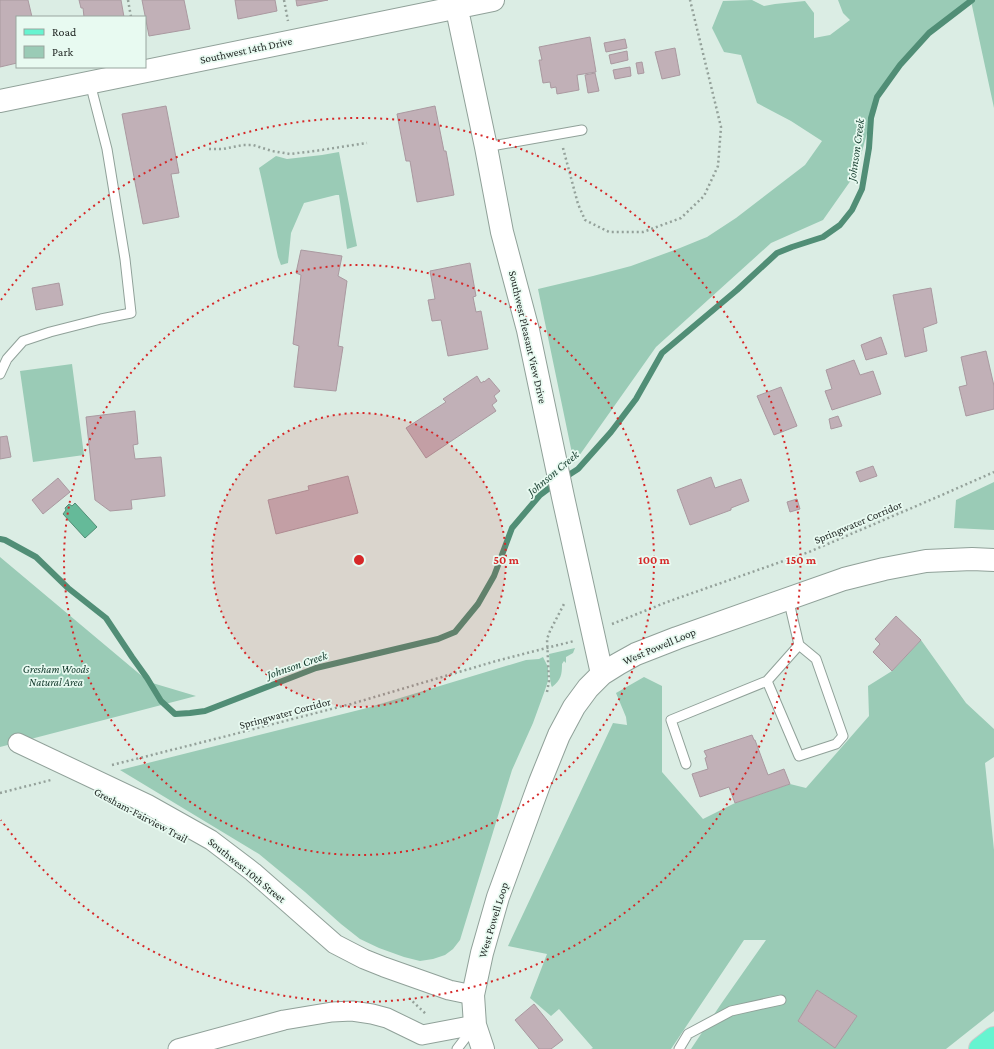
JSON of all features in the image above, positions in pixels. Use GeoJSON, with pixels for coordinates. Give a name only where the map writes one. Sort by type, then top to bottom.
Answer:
{"type":"FeatureCollection","features":[{"type":"Feature","properties":{"kind":"main road"},"geometry":{"type":"LineString","coordinates":[[980,1049],[994,1038]]}},
{"type":"Feature","properties":{"kind":"street","name":"Southwest 14th Drive"},"geometry":{"type":"LineString","coordinates":[[0,101],[456,4],[493,0]]}},
{"type":"Feature","properties":{"kind":"street","name":"Southwest Pleasant View Drive"},"geometry":{"type":"LineString","coordinates":[[456,4],[502,232],[528,330],[580,578],[602,674]]}},
{"type":"Feature","properties":{"kind":"street","name":"West Powell Loop"},"geometry":{"type":"LineString","coordinates":[[483,1049],[475,1025],[473,995],[482,954],[498,896],[559,735],[574,707],[588,688],[602,674],[618,664],[651,648],[844,579],[905,564],[946,560],[994,560]]}},
{"type":"Feature","properties":{"kind":"street","name":"Southwest 10th Street"},"geometry":{"type":"LineString","coordinates":[[18,743],[146,804],[211,840],[253,872],[335,944],[364,959],[384,967],[448,990],[473,995]]}},
{"type":"Feature","properties":{"kind":"street"},"geometry":{"type":"LineString","coordinates":[[178,1049],[284,1020],[332,1012],[352,1011],[372,1014],[387,1018],[422,1035],[475,1025]]}},
{"type":"Feature","properties":{"kind":"lane"},"geometry":{"type":"LineString","coordinates":[[0,374],[7,359],[23,341],[50,332],[100,319],[131,314],[125,259],[107,149],[90,83]]}},
{"type":"Feature","properties":{"kind":"lane"},"geometry":{"type":"LineString","coordinates":[[486,147],[582,130]]}},
{"type":"Feature","properties":{"kind":"lane"},"geometry":{"type":"LineString","coordinates":[[767,681],[799,756],[836,744],[843,736],[816,659],[799,645],[788,598]]}},
{"type":"Feature","properties":{"kind":"lane"},"geometry":{"type":"LineString","coordinates":[[686,764],[671,720],[767,681],[799,645]]}},
{"type":"Feature","properties":{"kind":"lane"},"geometry":{"type":"LineString","coordinates":[[679,1049],[688,1034],[731,1011],[781,1000]]}},
{"type":"Feature","properties":{"kind":"lane"},"geometry":{"type":"LineString","coordinates":[[457,1049],[475,1025]]}},
{"type":"Feature","properties":{"kind":"path"},"geometry":{"type":"LineString","coordinates":[[128,0],[131,16]]}},
{"type":"Feature","properties":{"kind":"path"},"geometry":{"type":"LineString","coordinates":[[560,134],[578,204],[585,220],[609,232],[643,232],[669,223],[681,218],[704,196],[718,166],[721,127],[690,0]]}},
{"type":"Feature","properties":{"kind":"path"},"geometry":{"type":"LineString","coordinates":[[209,149],[223,149],[243,145],[253,145],[272,151],[290,154],[315,152],[367,143]]}},
{"type":"Feature","properties":{"kind":"path","name":"Springwater Corridor"},"geometry":{"type":"LineString","coordinates":[[614,624],[667,602],[809,552],[994,472]]}},
{"type":"Feature","properties":{"kind":"path"},"geometry":{"type":"LineString","coordinates":[[547,692],[550,681],[547,639],[580,578]]}},
{"type":"Feature","properties":{"kind":"path","name":"Springwater Corridor"},"geometry":{"type":"LineString","coordinates":[[111,765],[351,704],[496,661],[571,642]]}},
{"type":"Feature","properties":{"kind":"path"},"geometry":{"type":"LineString","coordinates":[[0,793],[80,773]]}},
{"type":"Feature","properties":{"kind":"path"},"geometry":{"type":"LineString","coordinates":[[403,994],[410,998],[430,1018]]}},
{"type":"Feature","properties":{"kind":"green space"},"geometry":{"type":"Polygon","coordinates":[[[752,0],[764,6],[805,1],[814,13],[814,38],[830,35],[850,20],[843,13],[838,0],[994,0],[994,108],[971,1],[929,33],[900,65],[877,97],[856,173],[823,220],[771,243],[656,347],[574,463],[538,289],[631,266],[707,237],[736,218],[805,165],[822,141],[791,121],[757,103],[741,55],[724,52],[712,28],[723,1],[752,0]]]}},
{"type":"Feature","properties":{"kind":"green space"},"geometry":{"type":"Polygon","coordinates":[[[339,152],[357,246],[347,249],[339,195],[304,203],[291,233],[288,263],[281,265],[259,168],[276,156],[287,159],[339,152]]]}},
{"type":"Feature","properties":{"kind":"green space"},"geometry":{"type":"Polygon","coordinates":[[[72,364],[84,455],[33,462],[20,371],[72,364]]]}},
{"type":"Feature","properties":{"kind":"green space"},"geometry":{"type":"Polygon","coordinates":[[[994,482],[994,530],[954,528],[956,500],[994,482]]]}},
{"type":"Feature","properties":{"kind":"green space","name":"Gresham Woods Natural Area"},"geometry":{"type":"Polygon","coordinates":[[[0,557],[149,682],[196,696],[0,747],[0,557]]]}},
{"type":"Feature","properties":{"kind":"green space"},"geometry":{"type":"Polygon","coordinates":[[[921,640],[966,703],[994,729],[994,757],[985,763],[994,850],[994,1011],[946,1049],[691,1049],[766,940],[744,940],[671,1049],[591,1049],[593,1048],[559,1009],[551,1016],[530,998],[547,954],[508,946],[613,723],[627,725],[626,717],[616,693],[644,677],[662,686],[662,772],[703,819],[735,803],[790,784],[806,788],[869,716],[868,686],[892,671],[921,640]],[[817,990],[798,1021],[834,1047],[857,1016],[817,990]]]}},
{"type":"Feature","properties":{"kind":"green space"},"geometry":{"type":"Polygon","coordinates":[[[575,648],[573,653],[566,657],[566,663],[564,661],[562,664],[560,677],[552,687],[549,654],[575,648]]]}},
{"type":"Feature","properties":{"kind":"green space"},"geometry":{"type":"Polygon","coordinates":[[[543,657],[548,667],[548,681],[533,723],[512,770],[460,940],[453,949],[445,955],[433,959],[420,961],[404,957],[360,939],[259,854],[120,770],[367,708],[526,660],[539,659],[543,657]]]}},
{"type":"Feature","properties":{"kind":"shaded area"},"geometry":{"type":"Polygon","coordinates":[[[75,503],[97,527],[85,538],[63,514],[66,510],[65,508],[69,504],[72,506],[75,503]]]}},
{"type":"Feature","properties":{"kind":"building"},"geometry":{"type":"Polygon","coordinates":[[[0,0],[28,0],[32,16],[16,16],[16,63],[0,67],[0,0]]]}},
{"type":"Feature","properties":{"kind":"building"},"geometry":{"type":"Polygon","coordinates":[[[79,0],[121,0],[124,16],[84,16],[83,8],[81,8],[79,0]]]}},
{"type":"Feature","properties":{"kind":"building"},"geometry":{"type":"Polygon","coordinates":[[[142,0],[184,0],[190,29],[149,36],[142,0]]]}},
{"type":"Feature","properties":{"kind":"building"},"geometry":{"type":"Polygon","coordinates":[[[235,0],[275,0],[277,11],[238,19],[235,0]]]}},
{"type":"Feature","properties":{"kind":"building"},"geometry":{"type":"Polygon","coordinates":[[[296,0],[328,0],[297,6],[296,0]]]}},
{"type":"Feature","properties":{"kind":"building"},"geometry":{"type":"Polygon","coordinates":[[[590,37],[596,72],[577,75],[579,90],[557,94],[556,87],[551,88],[550,82],[543,83],[539,60],[542,60],[539,47],[590,37]]]}},
{"type":"Feature","properties":{"kind":"building"},"geometry":{"type":"Polygon","coordinates":[[[625,39],[627,48],[606,52],[604,43],[625,39]]]}},
{"type":"Feature","properties":{"kind":"building"},"geometry":{"type":"Polygon","coordinates":[[[675,48],[680,75],[662,79],[655,52],[675,48]]]}},
{"type":"Feature","properties":{"kind":"building"},"geometry":{"type":"Polygon","coordinates":[[[627,51],[628,60],[611,64],[609,55],[627,51]]]}},
{"type":"Feature","properties":{"kind":"building"},"geometry":{"type":"Polygon","coordinates":[[[642,62],[644,73],[638,74],[636,63],[642,62]]]}},
{"type":"Feature","properties":{"kind":"building"},"geometry":{"type":"Polygon","coordinates":[[[630,67],[631,76],[615,79],[613,70],[630,67]]]}},
{"type":"Feature","properties":{"kind":"building"},"geometry":{"type":"Polygon","coordinates":[[[595,73],[599,91],[588,93],[585,75],[595,73]]]}},
{"type":"Feature","properties":{"kind":"building"},"geometry":{"type":"Polygon","coordinates":[[[166,106],[179,173],[171,174],[179,217],[143,224],[122,114],[166,106]]]}},
{"type":"Feature","properties":{"kind":"building"},"geometry":{"type":"Polygon","coordinates":[[[435,106],[444,151],[446,151],[454,195],[417,202],[410,161],[406,161],[397,114],[435,106]]]}},
{"type":"Feature","properties":{"kind":"building"},"geometry":{"type":"Polygon","coordinates":[[[301,250],[342,256],[338,276],[347,281],[338,346],[343,347],[336,391],[294,387],[299,346],[293,344],[301,275],[296,273],[301,250]]]}},
{"type":"Feature","properties":{"kind":"building"},"geometry":{"type":"Polygon","coordinates":[[[470,263],[476,296],[473,297],[476,312],[481,311],[488,349],[448,356],[441,320],[432,321],[428,300],[435,299],[430,271],[470,263]]]}},
{"type":"Feature","properties":{"kind":"building"},"geometry":{"type":"Polygon","coordinates":[[[59,283],[63,305],[36,310],[32,288],[59,283]]]}},
{"type":"Feature","properties":{"kind":"building"},"geometry":{"type":"Polygon","coordinates":[[[931,288],[937,323],[923,328],[927,351],[905,357],[893,295],[931,288]]]}},
{"type":"Feature","properties":{"kind":"building"},"geometry":{"type":"Polygon","coordinates":[[[881,337],[887,354],[866,360],[861,345],[881,337]]]}},
{"type":"Feature","properties":{"kind":"building"},"geometry":{"type":"Polygon","coordinates":[[[986,351],[994,386],[994,409],[966,416],[959,387],[967,385],[961,357],[986,351]]]}},
{"type":"Feature","properties":{"kind":"building"},"geometry":{"type":"Polygon","coordinates":[[[854,360],[860,375],[873,371],[881,394],[832,410],[825,391],[832,389],[826,370],[854,360]]]}},
{"type":"Feature","properties":{"kind":"building"},"geometry":{"type":"Polygon","coordinates":[[[477,376],[481,383],[489,378],[500,391],[494,396],[497,401],[492,405],[496,411],[426,458],[406,428],[446,402],[443,399],[477,376]]]}},
{"type":"Feature","properties":{"kind":"building"},"geometry":{"type":"Polygon","coordinates":[[[781,387],[797,426],[774,435],[757,396],[781,387]]]}},
{"type":"Feature","properties":{"kind":"building"},"geometry":{"type":"Polygon","coordinates":[[[135,411],[138,444],[133,445],[135,459],[161,457],[165,496],[131,500],[132,509],[110,511],[95,500],[86,417],[135,411]]]}},
{"type":"Feature","properties":{"kind":"building"},"geometry":{"type":"Polygon","coordinates":[[[838,416],[842,426],[831,429],[829,419],[838,416]]]}},
{"type":"Feature","properties":{"kind":"building"},"geometry":{"type":"Polygon","coordinates":[[[7,436],[11,457],[0,459],[0,437],[7,436]]]}},
{"type":"Feature","properties":{"kind":"building"},"geometry":{"type":"Polygon","coordinates":[[[873,466],[877,476],[860,482],[856,472],[873,466]]]}},
{"type":"Feature","properties":{"kind":"building"},"geometry":{"type":"Polygon","coordinates":[[[348,476],[358,513],[276,534],[268,500],[309,490],[308,486],[348,476]]]}},
{"type":"Feature","properties":{"kind":"building"},"geometry":{"type":"Polygon","coordinates":[[[711,477],[715,488],[741,479],[749,501],[731,508],[731,510],[690,525],[677,490],[711,477]]]}},
{"type":"Feature","properties":{"kind":"building"},"geometry":{"type":"Polygon","coordinates":[[[58,478],[70,492],[43,514],[32,500],[58,478]]]}},
{"type":"Feature","properties":{"kind":"building"},"geometry":{"type":"Polygon","coordinates":[[[797,499],[800,509],[790,512],[787,502],[797,499]]]}},
{"type":"Feature","properties":{"kind":"building"},"geometry":{"type":"Polygon","coordinates":[[[896,616],[921,640],[892,671],[873,652],[880,644],[875,639],[896,616]]]}},
{"type":"Feature","properties":{"kind":"building"},"geometry":{"type":"Polygon","coordinates":[[[752,735],[768,775],[784,769],[790,784],[735,803],[729,787],[700,797],[692,774],[708,769],[705,758],[707,757],[704,751],[752,735]]]}},
{"type":"Feature","properties":{"kind":"building"},"geometry":{"type":"Polygon","coordinates":[[[817,990],[857,1016],[835,1048],[798,1021],[817,990]]]}},
{"type":"Feature","properties":{"kind":"building"},"geometry":{"type":"Polygon","coordinates":[[[534,1004],[563,1040],[551,1049],[539,1049],[515,1020],[534,1004]]]}},
{"type":"Feature","properties":{"kind":"waterway","name":"Johnson Creek"},"geometry":{"type":"LineString","coordinates":[[564,478],[578,469],[611,432],[636,399],[662,353],[737,290],[777,253],[823,237],[840,225],[852,210],[862,189],[869,148],[871,118],[877,97],[900,65],[929,33],[972,0]]}},
{"type":"Feature","properties":{"kind":"waterway","name":"Johnson Creek"},"geometry":{"type":"LineString","coordinates":[[0,539],[5,540],[36,557],[68,588],[106,618],[161,701],[175,714],[190,713],[205,711],[316,668],[438,639],[455,632],[478,604],[494,576],[512,528],[540,495],[556,483]]}}]}
